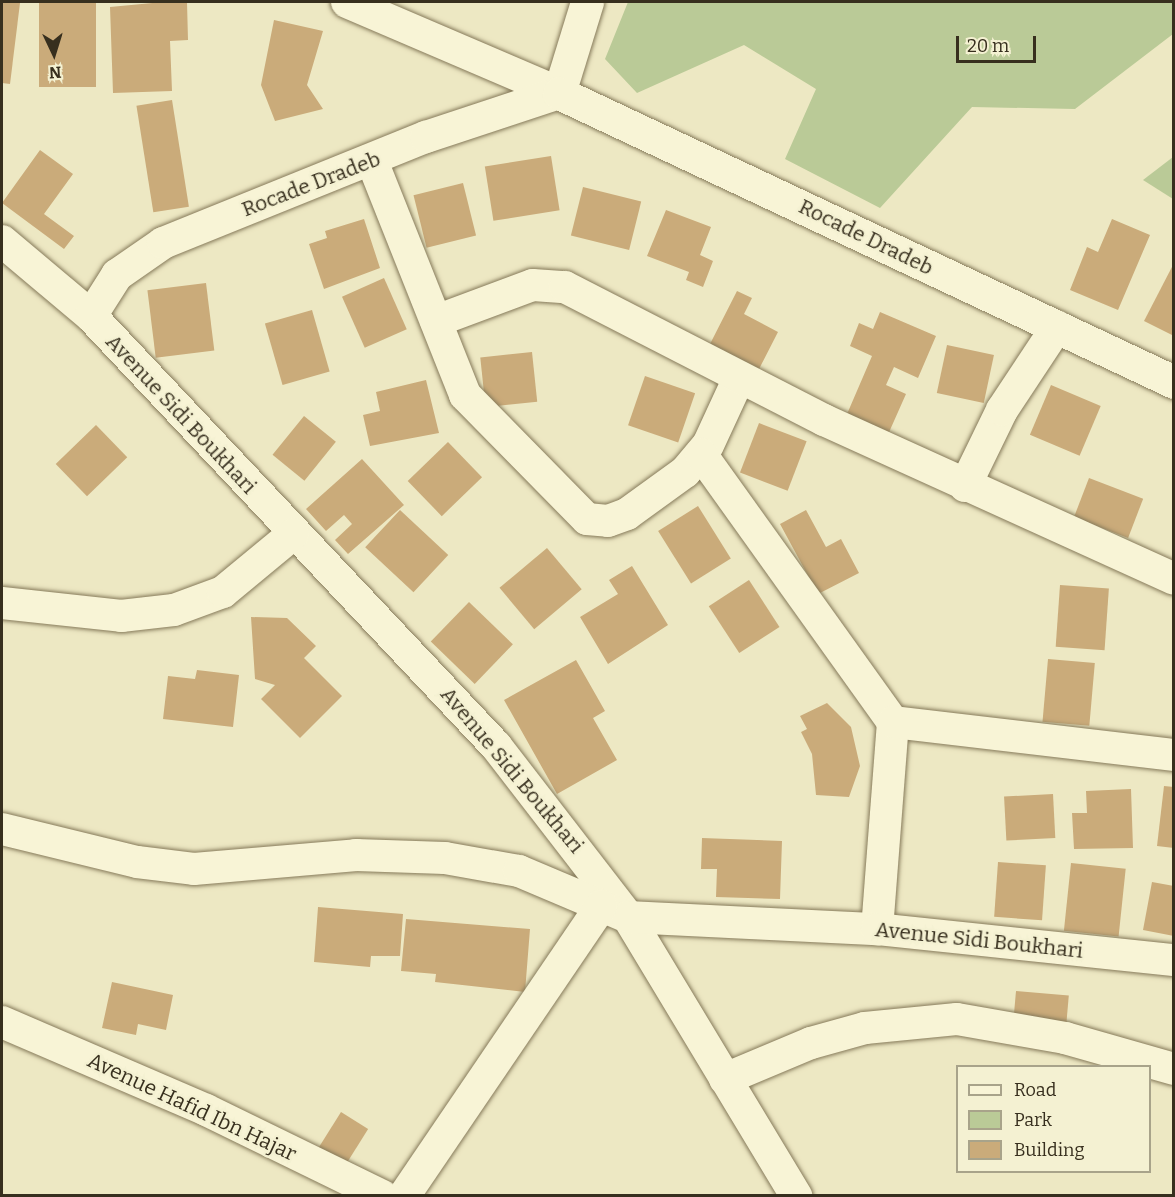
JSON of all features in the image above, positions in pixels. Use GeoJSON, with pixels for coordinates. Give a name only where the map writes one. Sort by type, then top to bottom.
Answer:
{"type":"FeatureCollection","features":[{"type":"Feature","properties":{"kind":"street","name":"Rocade Dradeb"},"geometry":{"type":"LineString","coordinates":[[347,2],[559,93],[1173,382]]}},
{"type":"Feature","properties":{"kind":"street"},"geometry":{"type":"LineString","coordinates":[[559,93],[587,2]]}},
{"type":"Feature","properties":{"kind":"street","name":"Rocade Dradeb"},"geometry":{"type":"LineString","coordinates":[[91,316],[111,282],[146,252],[372,161],[559,93]]}},
{"type":"Feature","properties":{"kind":"street"},"geometry":{"type":"LineString","coordinates":[[372,161],[471,405],[586,519],[608,521],[627,514],[701,454],[740,378]]}},
{"type":"Feature","properties":{"kind":"street","name":"Avenue Sidi Boukhari"},"geometry":{"type":"LineString","coordinates":[[2,242],[91,316],[293,534],[489,737],[614,912],[878,929],[1173,960]]}},
{"type":"Feature","properties":{"kind":"street"},"geometry":{"type":"LineString","coordinates":[[436,321],[522,288],[555,284],[740,378],[964,486],[1173,579]]}},
{"type":"Feature","properties":{"kind":"street"},"geometry":{"type":"LineString","coordinates":[[964,486],[1002,410],[1057,327]]}},
{"type":"Feature","properties":{"kind":"street"},"geometry":{"type":"LineString","coordinates":[[701,454],[893,722],[878,929]]}},
{"type":"Feature","properties":{"kind":"street"},"geometry":{"type":"LineString","coordinates":[[2,603],[121,616],[174,610],[223,592],[293,534]]}},
{"type":"Feature","properties":{"kind":"street"},"geometry":{"type":"LineString","coordinates":[[893,722],[1173,755]]}},
{"type":"Feature","properties":{"kind":"street"},"geometry":{"type":"LineString","coordinates":[[2,829],[137,862],[194,868],[356,855],[469,860],[519,871],[614,912],[725,1079],[796,1196]]}},
{"type":"Feature","properties":{"kind":"street"},"geometry":{"type":"LineString","coordinates":[[404,1196],[614,912]]}},
{"type":"Feature","properties":{"kind":"street"},"geometry":{"type":"LineString","coordinates":[[725,1079],[811,1043],[865,1028],[957,1019],[1065,1038],[1173,1070]]}},
{"type":"Feature","properties":{"kind":"street","name":"Avenue Hafid Ibn Hajar"},"geometry":{"type":"LineString","coordinates":[[2,1022],[206,1110],[382,1196]]}},
{"type":"Feature","properties":{"kind":"green space"},"geometry":{"type":"Polygon","coordinates":[[[628,2],[1173,2],[1173,34],[1075,109],[972,107],[880,208],[785,159],[816,89],[744,45],[637,93],[605,59],[628,2]]]}},
{"type":"Feature","properties":{"kind":"green space"},"geometry":{"type":"Polygon","coordinates":[[[1173,157],[1173,199],[1143,180],[1173,157]]]}},
{"type":"Feature","properties":{"kind":"building"},"geometry":{"type":"Polygon","coordinates":[[[2,2],[20,3],[10,84],[2,83],[2,2]]]}},
{"type":"Feature","properties":{"kind":"building"},"geometry":{"type":"Polygon","coordinates":[[[39,2],[96,2],[96,87],[39,87],[39,2]]]}},
{"type":"Feature","properties":{"kind":"building"},"geometry":{"type":"Polygon","coordinates":[[[187,2],[188,40],[170,41],[172,91],[113,93],[110,7],[187,2]]]}},
{"type":"Feature","properties":{"kind":"building"},"geometry":{"type":"Polygon","coordinates":[[[274,20],[323,31],[307,85],[323,109],[275,121],[261,85],[274,20]]]}},
{"type":"Feature","properties":{"kind":"building"},"geometry":{"type":"Polygon","coordinates":[[[172,100],[189,207],[153,212],[136,106],[172,100]]]}},
{"type":"Feature","properties":{"kind":"building"},"geometry":{"type":"Polygon","coordinates":[[[40,150],[73,174],[44,214],[74,236],[64,249],[2,203],[40,150]]]}},
{"type":"Feature","properties":{"kind":"building"},"geometry":{"type":"Polygon","coordinates":[[[551,156],[560,210],[493,221],[485,166],[551,156]]]}},
{"type":"Feature","properties":{"kind":"building"},"geometry":{"type":"Polygon","coordinates":[[[463,183],[476,235],[427,248],[414,195],[463,183]]]}},
{"type":"Feature","properties":{"kind":"building"},"geometry":{"type":"Polygon","coordinates":[[[583,187],[641,202],[629,250],[571,236],[583,187]]]}},
{"type":"Feature","properties":{"kind":"building"},"geometry":{"type":"Polygon","coordinates":[[[666,210],[711,227],[700,255],[713,261],[703,287],[686,280],[689,272],[647,256],[666,210]]]}},
{"type":"Feature","properties":{"kind":"building"},"geometry":{"type":"Polygon","coordinates":[[[364,219],[380,268],[324,289],[309,244],[327,238],[325,231],[364,219]]]}},
{"type":"Feature","properties":{"kind":"building"},"geometry":{"type":"Polygon","coordinates":[[[1112,219],[1150,235],[1118,310],[1070,290],[1087,247],[1098,252],[1112,219]]]}},
{"type":"Feature","properties":{"kind":"building"},"geometry":{"type":"Polygon","coordinates":[[[1174,263],[1174,336],[1144,321],[1174,263]]]}},
{"type":"Feature","properties":{"kind":"building"},"geometry":{"type":"Polygon","coordinates":[[[384,278],[407,329],[365,348],[342,297],[384,278]]]}},
{"type":"Feature","properties":{"kind":"building"},"geometry":{"type":"Polygon","coordinates":[[[206,283],[214,350],[156,358],[147,290],[206,283]]]}},
{"type":"Feature","properties":{"kind":"building"},"geometry":{"type":"Polygon","coordinates":[[[737,291],[752,298],[744,314],[778,332],[758,371],[709,346],[737,291]]]}},
{"type":"Feature","properties":{"kind":"building"},"geometry":{"type":"Polygon","coordinates":[[[312,310],[330,372],[283,385],[265,324],[312,310]]]}},
{"type":"Feature","properties":{"kind":"building"},"geometry":{"type":"Polygon","coordinates":[[[880,312],[936,336],[918,378],[894,367],[886,385],[906,394],[886,439],[844,421],[872,356],[850,346],[859,323],[873,329],[880,312]]]}},
{"type":"Feature","properties":{"kind":"building"},"geometry":{"type":"Polygon","coordinates":[[[947,345],[994,355],[984,403],[937,393],[947,345]]]}},
{"type":"Feature","properties":{"kind":"building"},"geometry":{"type":"Polygon","coordinates":[[[532,352],[537,402],[486,407],[480,357],[532,352]]]}},
{"type":"Feature","properties":{"kind":"building"},"geometry":{"type":"Polygon","coordinates":[[[645,376],[695,393],[678,442],[628,425],[645,376]]]}},
{"type":"Feature","properties":{"kind":"building"},"geometry":{"type":"Polygon","coordinates":[[[426,380],[439,433],[370,446],[363,415],[380,411],[376,392],[426,380]]]}},
{"type":"Feature","properties":{"kind":"building"},"geometry":{"type":"Polygon","coordinates":[[[1051,385],[1101,406],[1080,456],[1030,435],[1051,385]]]}},
{"type":"Feature","properties":{"kind":"building"},"geometry":{"type":"Polygon","coordinates":[[[304,416],[336,442],[304,481],[273,455],[304,416]]]}},
{"type":"Feature","properties":{"kind":"building"},"geometry":{"type":"Polygon","coordinates":[[[759,423],[807,441],[788,491],[740,472],[759,423]]]}},
{"type":"Feature","properties":{"kind":"building"},"geometry":{"type":"Polygon","coordinates":[[[96,425],[127,457],[87,496],[56,464],[96,425]]]}},
{"type":"Feature","properties":{"kind":"building"},"geometry":{"type":"Polygon","coordinates":[[[448,442],[482,477],[442,516],[408,481],[448,442]]]}},
{"type":"Feature","properties":{"kind":"building"},"geometry":{"type":"Polygon","coordinates":[[[362,459],[404,505],[348,554],[335,540],[352,524],[344,515],[326,531],[306,509],[362,459]]]}},
{"type":"Feature","properties":{"kind":"building"},"geometry":{"type":"Polygon","coordinates":[[[1089,478],[1143,499],[1128,538],[1074,517],[1089,478]]]}},
{"type":"Feature","properties":{"kind":"building"},"geometry":{"type":"Polygon","coordinates":[[[698,506],[731,559],[691,583],[658,531],[698,506]]]}},
{"type":"Feature","properties":{"kind":"building"},"geometry":{"type":"Polygon","coordinates":[[[400,510],[448,555],[413,592],[365,547],[400,510]]]}},
{"type":"Feature","properties":{"kind":"building"},"geometry":{"type":"Polygon","coordinates":[[[806,510],[826,547],[841,539],[859,573],[818,594],[780,524],[806,510]]]}},
{"type":"Feature","properties":{"kind":"building"},"geometry":{"type":"Polygon","coordinates":[[[547,548],[582,589],[534,629],[500,588],[547,548]]]}},
{"type":"Feature","properties":{"kind":"building"},"geometry":{"type":"Polygon","coordinates":[[[632,566],[668,625],[608,664],[580,617],[618,594],[609,580],[632,566]]]}},
{"type":"Feature","properties":{"kind":"building"},"geometry":{"type":"Polygon","coordinates":[[[749,580],[779,627],[739,653],[709,606],[749,580]]]}},
{"type":"Feature","properties":{"kind":"building"},"geometry":{"type":"Polygon","coordinates":[[[1060,585],[1109,588],[1105,650],[1056,647],[1060,585]]]}},
{"type":"Feature","properties":{"kind":"building"},"geometry":{"type":"Polygon","coordinates":[[[469,602],[513,644],[475,684],[431,642],[469,602]]]}},
{"type":"Feature","properties":{"kind":"building"},"geometry":{"type":"Polygon","coordinates":[[[251,617],[287,618],[316,646],[304,658],[342,696],[300,738],[261,699],[275,685],[255,679],[251,617]]]}},
{"type":"Feature","properties":{"kind":"building"},"geometry":{"type":"Polygon","coordinates":[[[1048,659],[1095,663],[1089,726],[1043,722],[1048,659]]]}},
{"type":"Feature","properties":{"kind":"building"},"geometry":{"type":"Polygon","coordinates":[[[576,660],[605,711],[593,718],[617,760],[557,794],[504,700],[576,660]]]}},
{"type":"Feature","properties":{"kind":"building"},"geometry":{"type":"Polygon","coordinates":[[[197,670],[239,675],[233,727],[163,719],[168,676],[195,679],[197,670]]]}},
{"type":"Feature","properties":{"kind":"building"},"geometry":{"type":"Polygon","coordinates":[[[827,703],[851,727],[860,766],[849,797],[816,795],[812,754],[801,732],[807,729],[800,716],[827,703]]]}},
{"type":"Feature","properties":{"kind":"building"},"geometry":{"type":"Polygon","coordinates":[[[1164,786],[1174,787],[1174,848],[1157,846],[1164,786]]]}},
{"type":"Feature","properties":{"kind":"building"},"geometry":{"type":"Polygon","coordinates":[[[1131,789],[1133,848],[1074,849],[1072,813],[1087,813],[1086,791],[1131,789]]]}},
{"type":"Feature","properties":{"kind":"building"},"geometry":{"type":"Polygon","coordinates":[[[1053,794],[1055,838],[1006,841],[1004,797],[1053,794]]]}},
{"type":"Feature","properties":{"kind":"building"},"geometry":{"type":"Polygon","coordinates":[[[702,838],[782,841],[780,899],[716,897],[717,869],[701,869],[702,838]]]}},
{"type":"Feature","properties":{"kind":"building"},"geometry":{"type":"Polygon","coordinates":[[[998,862],[1046,865],[1042,920],[994,917],[998,862]]]}},
{"type":"Feature","properties":{"kind":"building"},"geometry":{"type":"Polygon","coordinates":[[[1071,863],[1126,869],[1119,936],[1064,931],[1071,863]]]}},
{"type":"Feature","properties":{"kind":"building"},"geometry":{"type":"Polygon","coordinates":[[[1152,882],[1174,886],[1174,936],[1143,930],[1152,882]]]}},
{"type":"Feature","properties":{"kind":"building"},"geometry":{"type":"Polygon","coordinates":[[[318,907],[403,914],[400,956],[371,956],[370,967],[314,962],[318,907]]]}},
{"type":"Feature","properties":{"kind":"building"},"geometry":{"type":"Polygon","coordinates":[[[406,919],[530,929],[525,992],[435,982],[436,974],[401,971],[406,919]]]}},
{"type":"Feature","properties":{"kind":"building"},"geometry":{"type":"Polygon","coordinates":[[[112,982],[173,995],[166,1030],[138,1024],[136,1035],[102,1028],[112,982]]]}},
{"type":"Feature","properties":{"kind":"building"},"geometry":{"type":"Polygon","coordinates":[[[1016,991],[1069,996],[1066,1028],[1013,1024],[1016,991]]]}},
{"type":"Feature","properties":{"kind":"building"},"geometry":{"type":"Polygon","coordinates":[[[341,1112],[368,1129],[346,1165],[319,1148],[341,1112]]]}}]}
